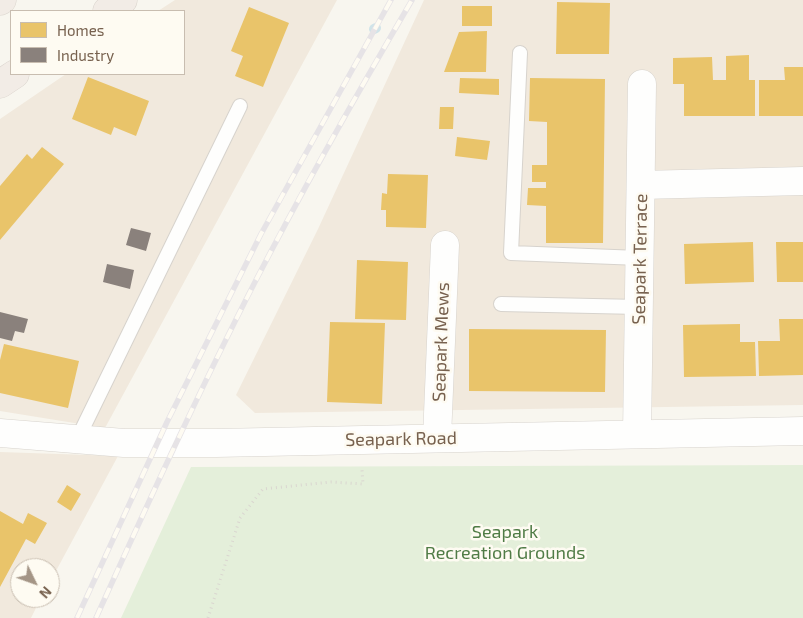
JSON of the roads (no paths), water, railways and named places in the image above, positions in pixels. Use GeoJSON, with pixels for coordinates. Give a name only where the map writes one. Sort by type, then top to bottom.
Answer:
{"type":"FeatureCollection","features":[{"type":"Feature","properties":{"kind":"highway"},"geometry":{"type":"LineString","coordinates":[[108,10],[123,0]]}},
{"type":"Feature","properties":{"kind":"highway"},"geometry":{"type":"LineString","coordinates":[[0,84],[14,75]]}},
{"type":"Feature","properties":{"kind":"street","name":"Seapark Terrace"},"geometry":{"type":"LineString","coordinates":[[637,434],[642,84]]}},
{"type":"Feature","properties":{"kind":"street"},"geometry":{"type":"LineString","coordinates":[[641,185],[803,181]]}},
{"type":"Feature","properties":{"kind":"street","name":"Seapark Mews"},"geometry":{"type":"LineString","coordinates":[[437,438],[445,245]]}},
{"type":"Feature","properties":{"kind":"street","name":"Seapark Road"},"geometry":{"type":"LineString","coordinates":[[0,433],[124,443],[207,443],[803,430]]}},
{"type":"Feature","properties":{"kind":"lane"},"geometry":{"type":"LineString","coordinates":[[520,53],[511,253],[640,258]]}},
{"type":"Feature","properties":{"kind":"lane"},"geometry":{"type":"LineString","coordinates":[[77,440],[240,106]]}},
{"type":"Feature","properties":{"kind":"lane"},"geometry":{"type":"LineString","coordinates":[[501,304],[639,307]]}},
{"type":"Feature","properties":{"kind":"railway"},"geometry":{"type":"LineString","coordinates":[[77,618],[167,422],[261,234],[391,0]]}},
{"type":"Feature","properties":{"kind":"railway"},"geometry":{"type":"LineString","coordinates":[[96,618],[194,406],[256,280],[293,209],[412,0]]}},
{"type":"Feature","properties":{"kind":"park label","name":"Seapark Recreation Grounds"},"geometry":{"type":"Point","coordinates":[505,542]}}]}
